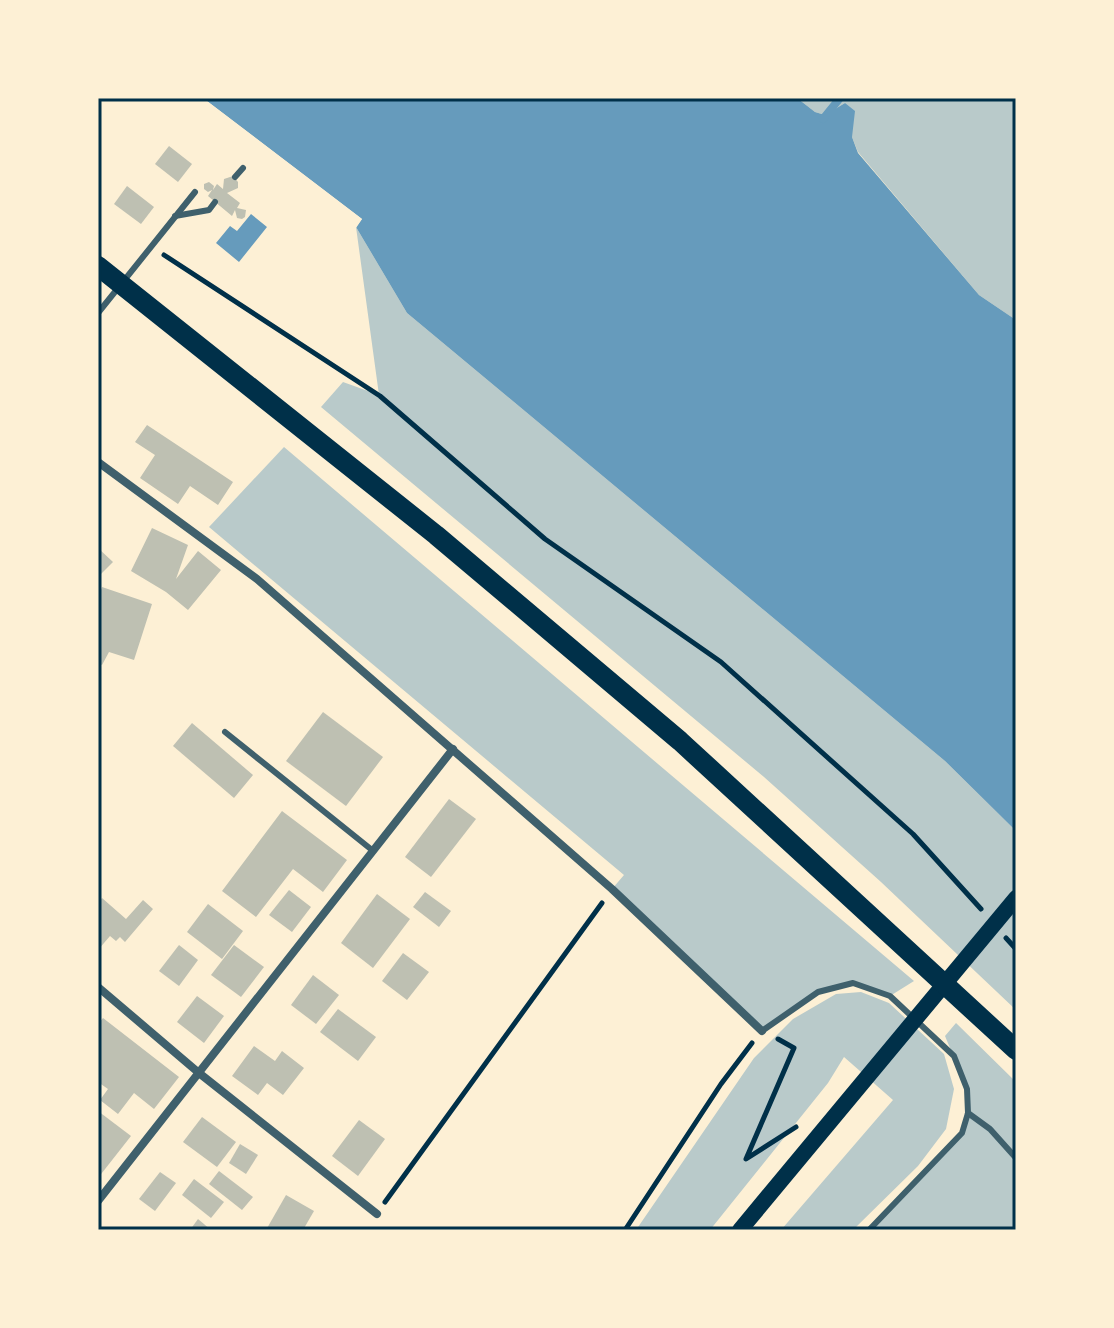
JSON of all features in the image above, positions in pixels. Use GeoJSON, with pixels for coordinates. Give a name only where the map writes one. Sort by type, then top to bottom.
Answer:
{"type":"FeatureCollection","features":[{"type":"Feature","properties":{"kind":"main road"},"geometry":{"type":"LineString","coordinates":[[98,266],[436,535],[680,741],[1016,1050]]}},
{"type":"Feature","properties":{"kind":"main road"},"geometry":{"type":"LineString","coordinates":[[740,1230],[1016,898]]}},
{"type":"Feature","properties":{"kind":"street"},"geometry":{"type":"LineString","coordinates":[[98,462],[257,579],[612,889],[762,1031]]}},
{"type":"Feature","properties":{"kind":"street"},"geometry":{"type":"LineString","coordinates":[[98,1201],[453,749]]}},
{"type":"Feature","properties":{"kind":"street"},"geometry":{"type":"LineString","coordinates":[[98,987],[199,1073],[377,1214]]}},
{"type":"Feature","properties":{"kind":"lane"},"geometry":{"type":"LineString","coordinates":[[235,177],[243,168]]}},
{"type":"Feature","properties":{"kind":"lane"},"geometry":{"type":"LineString","coordinates":[[98,313],[195,192]]}},
{"type":"Feature","properties":{"kind":"lane"},"geometry":{"type":"LineString","coordinates":[[175,216],[209,210],[215,202]]}},
{"type":"Feature","properties":{"kind":"lane"},"geometry":{"type":"LineString","coordinates":[[225,732],[372,850]]}},
{"type":"Feature","properties":{"kind":"lane"},"geometry":{"type":"LineString","coordinates":[[762,1031],[818,992],[853,983],[890,996],[954,1056],[967,1089],[968,1113],[962,1133],[869,1230]]}},
{"type":"Feature","properties":{"kind":"lane"},"geometry":{"type":"LineString","coordinates":[[968,1113],[990,1129],[1016,1158]]}},
{"type":"Feature","properties":{"kind":"path"},"geometry":{"type":"LineString","coordinates":[[151,246],[380,396],[545,539],[721,662],[913,834],[985,914]]}},
{"type":"Feature","properties":{"kind":"path"},"geometry":{"type":"LineString","coordinates":[[377,1214],[612,889]]}},
{"type":"Feature","properties":{"kind":"path"},"geometry":{"type":"LineString","coordinates":[[1006,937],[1016,949]]}},
{"type":"Feature","properties":{"kind":"path"},"geometry":{"type":"LineString","coordinates":[[625,1230],[721,1084],[762,1031],[794,1048],[746,1159],[797,1126]]}},
{"type":"Feature","properties":{"kind":"shaded area"},"geometry":{"type":"Polygon","coordinates":[[[797,98],[1016,98],[1016,320],[979,295],[858,152],[845,103],[825,115],[815,112],[797,98]]]}},
{"type":"Feature","properties":{"kind":"shaded area"},"geometry":{"type":"Polygon","coordinates":[[[356,227],[407,313],[945,761],[1016,831],[1016,1010],[764,777],[321,407],[343,382],[379,395],[356,227]]]}},
{"type":"Feature","properties":{"kind":"shaded area"},"geometry":{"type":"Polygon","coordinates":[[[284,447],[914,981],[890,996],[853,983],[818,992],[762,1031],[612,889],[624,875],[209,527],[284,447]]]}},
{"type":"Feature","properties":{"kind":"shaded area"},"geometry":{"type":"Polygon","coordinates":[[[861,992],[889,1003],[944,1054],[954,1089],[946,1129],[918,1166],[853,1230],[781,1230],[893,1100],[844,1057],[828,1083],[710,1230],[636,1230],[754,1058],[793,1019],[836,994],[861,992]]]}},
{"type":"Feature","properties":{"kind":"shaded area"},"geometry":{"type":"Polygon","coordinates":[[[956,1023],[1016,1082],[1016,1230],[869,1230],[962,1133],[965,1094],[960,1072],[945,1036],[956,1023]]]}},
{"type":"Feature","properties":{"kind":"water"},"geometry":{"type":"Polygon","coordinates":[[[203,98],[797,98],[815,112],[825,115],[845,103],[855,111],[852,137],[858,153],[979,295],[1016,320],[1016,831],[945,761],[407,313],[356,227],[362,219],[203,98]]]}},
{"type":"Feature","properties":{"kind":"water"},"geometry":{"type":"Polygon","coordinates":[[[251,214],[267,227],[239,262],[216,243],[230,226],[237,231],[251,214]]]}},
{"type":"Feature","properties":{"kind":"pier"},"geometry":{"type":"Polygon","coordinates":[[[199,98],[362,219],[354,231],[352,226],[357,219],[199,98]]]}},
{"type":"Feature","properties":{"kind":"building"},"geometry":{"type":"Polygon","coordinates":[[[169,146],[192,164],[178,182],[155,164],[169,146]]]}},
{"type":"Feature","properties":{"kind":"building"},"geometry":{"type":"Polygon","coordinates":[[[233,176],[238,188],[227,193],[240,203],[237,208],[246,210],[242,219],[237,218],[235,210],[232,216],[208,196],[212,190],[208,192],[204,189],[204,184],[209,182],[214,186],[213,190],[217,184],[223,189],[224,179],[233,176]]]}},
{"type":"Feature","properties":{"kind":"building"},"geometry":{"type":"Polygon","coordinates":[[[127,186],[154,207],[141,224],[114,204],[127,186]]]}},
{"type":"Feature","properties":{"kind":"building"},"geometry":{"type":"Polygon","coordinates":[[[147,425],[233,482],[218,505],[190,486],[178,504],[140,478],[155,455],[135,442],[147,425]]]}},
{"type":"Feature","properties":{"kind":"building"},"geometry":{"type":"Polygon","coordinates":[[[152,528],[188,545],[176,579],[198,551],[221,570],[188,610],[166,592],[131,571],[152,528]]]}},
{"type":"Feature","properties":{"kind":"building"},"geometry":{"type":"Polygon","coordinates":[[[98,548],[113,562],[98,577],[98,548]]]}},
{"type":"Feature","properties":{"kind":"building"},"geometry":{"type":"Polygon","coordinates":[[[102,587],[152,604],[134,660],[109,652],[102,665],[98,663],[98,598],[102,587]]]}},
{"type":"Feature","properties":{"kind":"building"},"geometry":{"type":"Polygon","coordinates":[[[323,712],[383,757],[346,806],[286,761],[323,712]]]}},
{"type":"Feature","properties":{"kind":"building"},"geometry":{"type":"Polygon","coordinates":[[[192,723],[253,775],[234,798],[173,746],[192,723]]]}},
{"type":"Feature","properties":{"kind":"building"},"geometry":{"type":"Polygon","coordinates":[[[449,799],[476,819],[431,877],[405,857],[449,799]]]}},
{"type":"Feature","properties":{"kind":"building"},"geometry":{"type":"Polygon","coordinates":[[[282,811],[347,860],[323,892],[293,869],[256,917],[222,891],[282,811]]]}},
{"type":"Feature","properties":{"kind":"building"},"geometry":{"type":"Polygon","coordinates":[[[289,890],[311,907],[292,932],[269,915],[289,890]]]}},
{"type":"Feature","properties":{"kind":"building"},"geometry":{"type":"Polygon","coordinates":[[[425,892],[451,911],[439,927],[413,907],[425,892]]]}},
{"type":"Feature","properties":{"kind":"building"},"geometry":{"type":"Polygon","coordinates":[[[377,894],[410,919],[373,968],[341,943],[377,894]]]}},
{"type":"Feature","properties":{"kind":"building"},"geometry":{"type":"Polygon","coordinates":[[[102,898],[126,919],[143,900],[153,909],[125,942],[120,937],[116,941],[110,936],[98,950],[98,903],[102,898]]]}},
{"type":"Feature","properties":{"kind":"building"},"geometry":{"type":"Polygon","coordinates":[[[208,904],[243,931],[222,959],[187,932],[208,904]]]}},
{"type":"Feature","properties":{"kind":"building"},"geometry":{"type":"Polygon","coordinates":[[[179,945],[198,960],[179,986],[159,971],[179,945]]]}},
{"type":"Feature","properties":{"kind":"building"},"geometry":{"type":"Polygon","coordinates":[[[234,945],[264,967],[241,997],[211,975],[234,945]]]}},
{"type":"Feature","properties":{"kind":"building"},"geometry":{"type":"Polygon","coordinates":[[[403,953],[429,972],[407,1000],[382,981],[403,953]]]}},
{"type":"Feature","properties":{"kind":"building"},"geometry":{"type":"Polygon","coordinates":[[[313,975],[339,995],[316,1024],[291,1005],[313,975]]]}},
{"type":"Feature","properties":{"kind":"building"},"geometry":{"type":"Polygon","coordinates":[[[197,996],[224,1016],[204,1043],[177,1022],[197,996]]]}},
{"type":"Feature","properties":{"kind":"building"},"geometry":{"type":"Polygon","coordinates":[[[338,1009],[376,1037],[358,1061],[320,1032],[338,1009]]]}},
{"type":"Feature","properties":{"kind":"building"},"geometry":{"type":"Polygon","coordinates":[[[103,1018],[179,1077],[154,1109],[134,1093],[118,1114],[100,1100],[108,1089],[98,1082],[98,1024],[103,1018]]]}},
{"type":"Feature","properties":{"kind":"building"},"geometry":{"type":"Polygon","coordinates":[[[254,1046],[275,1061],[282,1051],[304,1068],[283,1095],[267,1083],[258,1095],[232,1076],[254,1046]]]}},
{"type":"Feature","properties":{"kind":"building"},"geometry":{"type":"Polygon","coordinates":[[[98,1111],[131,1136],[98,1178],[98,1111]]]}},
{"type":"Feature","properties":{"kind":"building"},"geometry":{"type":"Polygon","coordinates":[[[202,1117],[236,1142],[217,1167],[183,1142],[202,1117]]]}},
{"type":"Feature","properties":{"kind":"building"},"geometry":{"type":"Polygon","coordinates":[[[359,1120],[385,1139],[358,1176],[332,1156],[359,1120]]]}},
{"type":"Feature","properties":{"kind":"building"},"geometry":{"type":"Polygon","coordinates":[[[240,1144],[258,1155],[246,1174],[229,1163],[240,1144]]]}},
{"type":"Feature","properties":{"kind":"building"},"geometry":{"type":"Polygon","coordinates":[[[219,1171],[253,1197],[242,1210],[209,1184],[219,1171]]]}},
{"type":"Feature","properties":{"kind":"building"},"geometry":{"type":"Polygon","coordinates":[[[160,1172],[176,1183],[155,1211],[139,1199],[160,1172]]]}},
{"type":"Feature","properties":{"kind":"building"},"geometry":{"type":"Polygon","coordinates":[[[194,1179],[224,1202],[211,1218],[182,1195],[194,1179]]]}},
{"type":"Feature","properties":{"kind":"building"},"geometry":{"type":"Polygon","coordinates":[[[286,1195],[314,1211],[303,1230],[266,1230],[286,1195]]]}},
{"type":"Feature","properties":{"kind":"building"},"geometry":{"type":"Polygon","coordinates":[[[198,1219],[211,1230],[190,1230],[198,1219]]]}},
{"type":"Feature","properties":{"kind":"waterway"},"geometry":{"type":"LineString","coordinates":[[823,119],[840,98]]}}]}
